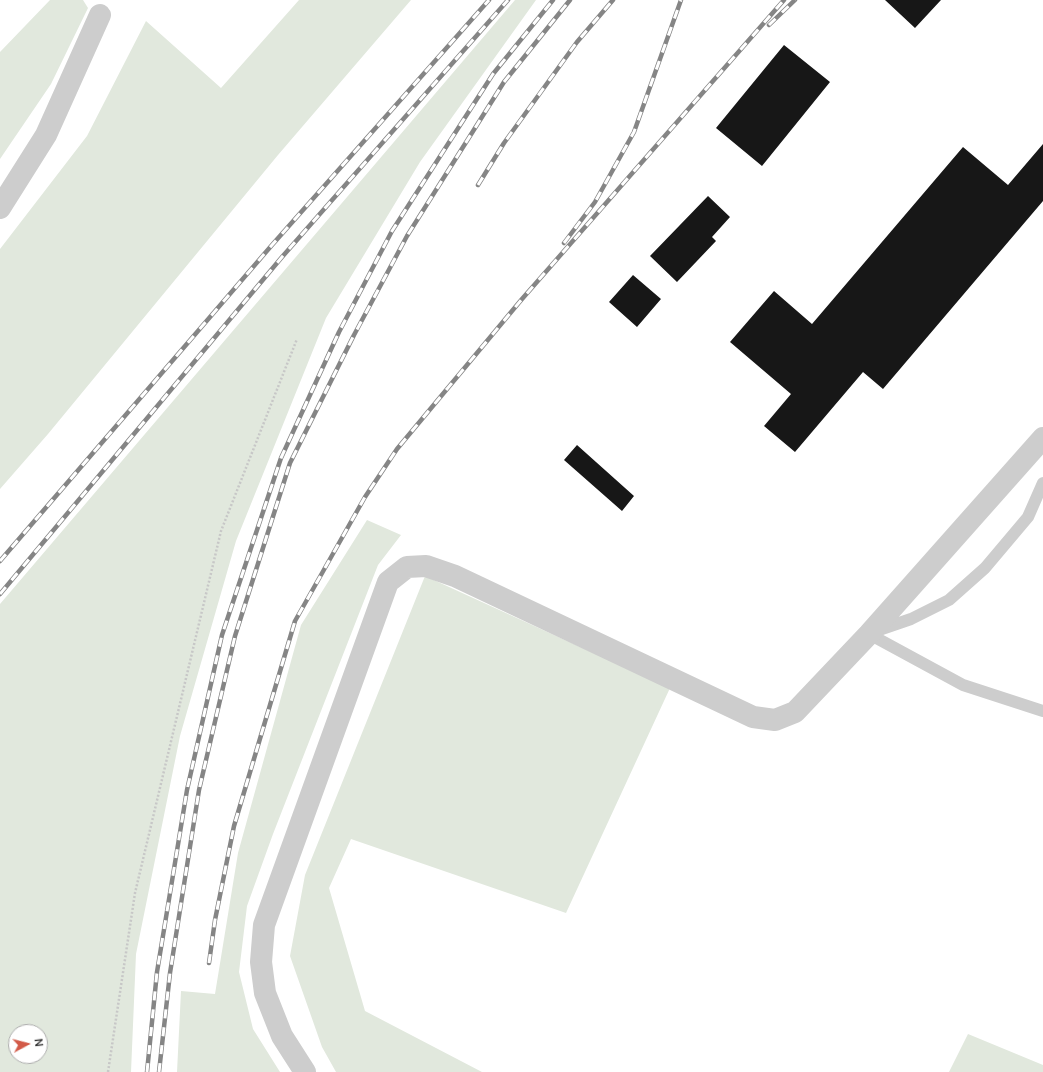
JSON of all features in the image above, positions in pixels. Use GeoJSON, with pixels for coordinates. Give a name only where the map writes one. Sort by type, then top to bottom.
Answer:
{"type":"FeatureCollection","features":[{"type":"Feature","properties":{"kind":"street"},"geometry":{"type":"LineString","coordinates":[[0,208],[46,135],[100,15]]}},
{"type":"Feature","properties":{"kind":"street"},"geometry":{"type":"LineString","coordinates":[[306,1072],[282,1036],[265,993],[260,962],[264,925],[388,582],[407,567],[426,566],[455,576],[753,717],[775,720],[794,712],[869,634],[1043,438]]}},
{"type":"Feature","properties":{"kind":"lane"},"geometry":{"type":"LineString","coordinates":[[869,634],[911,619],[949,600],[985,568],[1028,517],[1043,483]]}},
{"type":"Feature","properties":{"kind":"lane"},"geometry":{"type":"LineString","coordinates":[[869,634],[963,685],[1043,711]]}},
{"type":"Feature","properties":{"kind":"path"},"geometry":{"type":"LineString","coordinates":[[108,1072],[135,893],[221,531],[297,339]]}},
{"type":"Feature","properties":{"kind":"shaded area"},"geometry":{"type":"Polygon","coordinates":[[[50,0],[83,0],[88,8],[51,84],[0,159],[0,52],[50,0]]]}},
{"type":"Feature","properties":{"kind":"shaded area"},"geometry":{"type":"Polygon","coordinates":[[[299,0],[411,0],[278,155],[48,434],[0,489],[0,249],[87,136],[146,21],[221,88],[299,0]]]}},
{"type":"Feature","properties":{"kind":"shaded area"},"geometry":{"type":"Polygon","coordinates":[[[515,0],[536,0],[420,162],[326,318],[236,541],[180,736],[136,954],[131,1072],[0,1072],[0,604],[515,0]]]}},
{"type":"Feature","properties":{"kind":"shaded area"},"geometry":{"type":"Polygon","coordinates":[[[367,520],[401,535],[378,565],[273,834],[247,906],[239,972],[253,1029],[280,1072],[177,1072],[181,991],[215,994],[238,853],[301,625],[367,520]]]}},
{"type":"Feature","properties":{"kind":"shaded area"},"geometry":{"type":"Polygon","coordinates":[[[425,576],[670,688],[566,913],[351,839],[329,888],[365,1011],[482,1072],[336,1072],[322,1047],[290,956],[305,875],[425,576]]]}},
{"type":"Feature","properties":{"kind":"shaded area"},"geometry":{"type":"Polygon","coordinates":[[[968,1034],[1043,1065],[1043,1072],[949,1072],[968,1034]]]}},
{"type":"Feature","properties":{"kind":"building"},"geometry":{"type":"Polygon","coordinates":[[[885,0],[941,0],[915,28],[885,0]]]}},
{"type":"Feature","properties":{"kind":"building"},"geometry":{"type":"Polygon","coordinates":[[[784,45],[830,82],[762,166],[716,128],[784,45]]]}},
{"type":"Feature","properties":{"kind":"building"},"geometry":{"type":"Polygon","coordinates":[[[1043,144],[1043,201],[883,389],[863,372],[795,452],[764,426],[791,394],[730,342],[774,291],[812,324],[963,147],[1008,185],[1043,144]]]}},
{"type":"Feature","properties":{"kind":"building"},"geometry":{"type":"Polygon","coordinates":[[[708,196],[730,217],[712,237],[716,241],[677,282],[650,256],[708,196]]]}},
{"type":"Feature","properties":{"kind":"building"},"geometry":{"type":"Polygon","coordinates":[[[633,275],[661,299],[637,327],[609,302],[633,275]]]}},
{"type":"Feature","properties":{"kind":"building"},"geometry":{"type":"Polygon","coordinates":[[[577,445],[634,496],[622,511],[564,460],[577,445]]]}},
{"type":"Feature","properties":{"kind":"railway"},"geometry":{"type":"LineString","coordinates":[[0,561],[272,245],[489,0]]}},
{"type":"Feature","properties":{"kind":"railway"},"geometry":{"type":"LineString","coordinates":[[0,594],[282,257],[508,0]]}},
{"type":"Feature","properties":{"kind":"railway"},"geometry":{"type":"LineString","coordinates":[[147,1072],[157,972],[187,790],[222,635],[281,458],[339,332],[392,231],[493,74],[553,0]]}},
{"type":"Feature","properties":{"kind":"railway"},"geometry":{"type":"LineString","coordinates":[[159,1072],[170,973],[199,790],[235,636],[290,463],[354,335],[407,236],[504,82],[570,0]]}},
{"type":"Feature","properties":{"kind":"railway"},"geometry":{"type":"LineString","coordinates":[[478,185],[504,143],[577,42],[613,0]]}},
{"type":"Feature","properties":{"kind":"railway"},"geometry":{"type":"LineString","coordinates":[[564,243],[595,202],[634,132],[681,0]]}},
{"type":"Feature","properties":{"kind":"railway"},"geometry":{"type":"LineString","coordinates":[[209,963],[215,920],[234,826],[295,621],[365,497],[397,449],[522,299],[784,0]]}},
{"type":"Feature","properties":{"kind":"railway"},"geometry":{"type":"LineString","coordinates":[[769,25],[795,0]]}}]}
